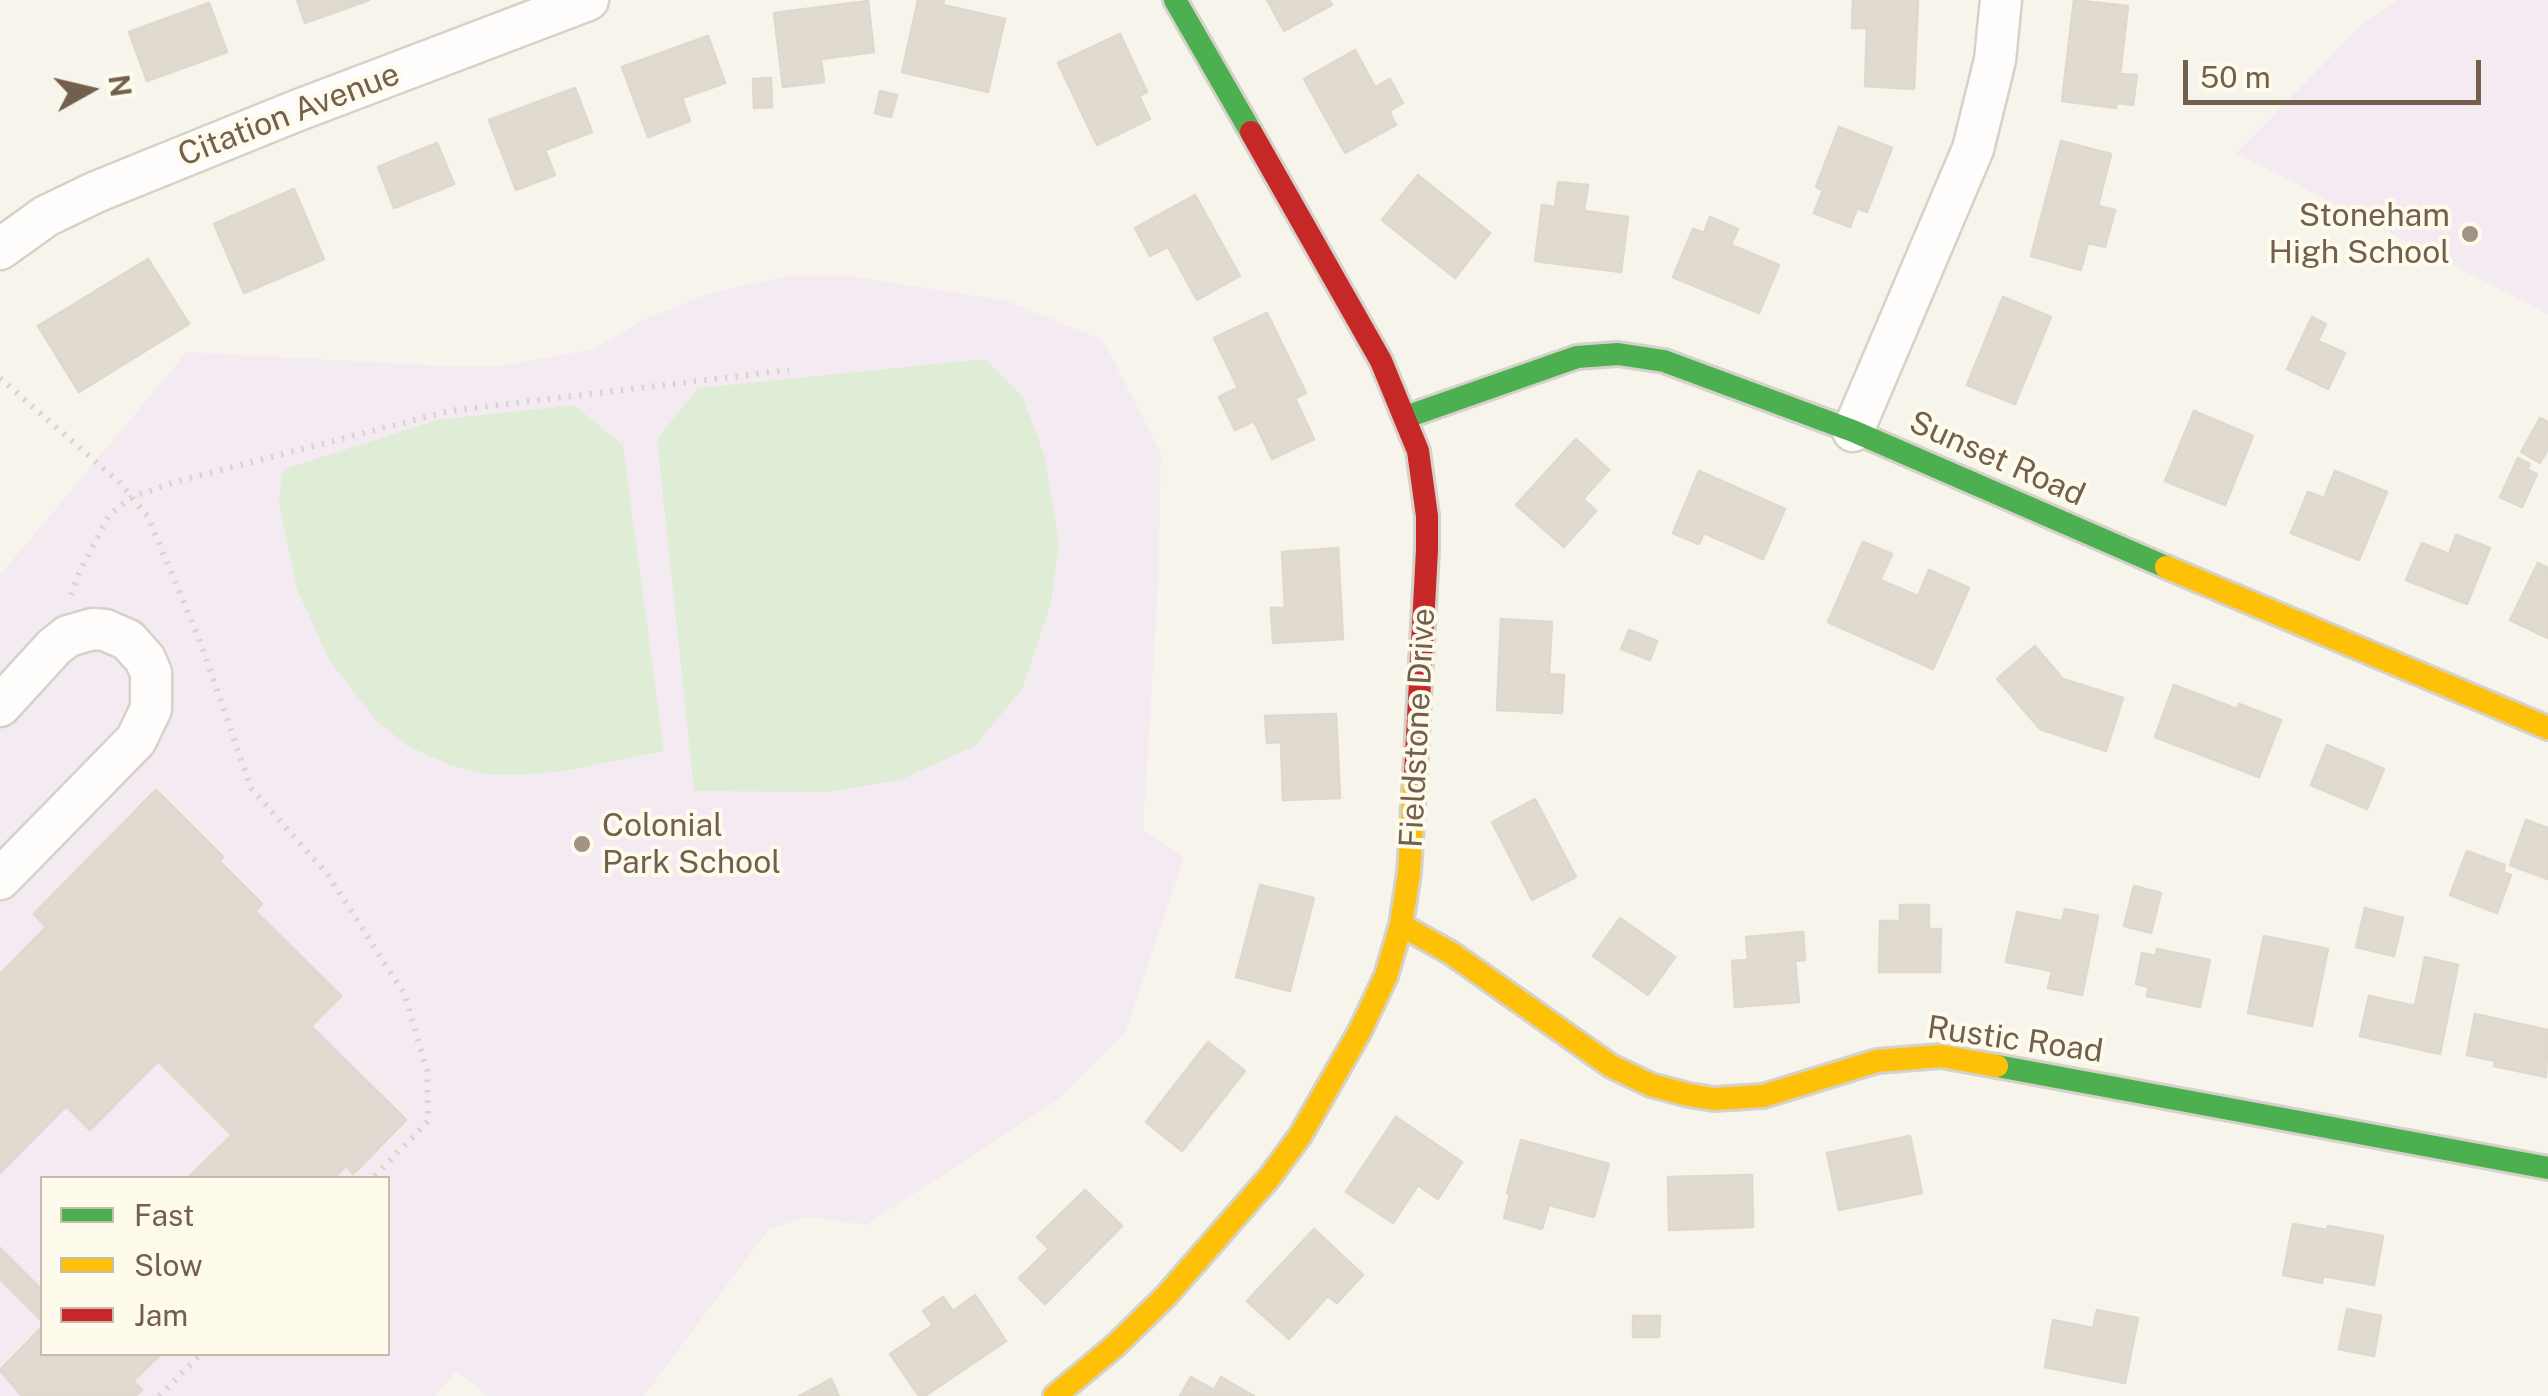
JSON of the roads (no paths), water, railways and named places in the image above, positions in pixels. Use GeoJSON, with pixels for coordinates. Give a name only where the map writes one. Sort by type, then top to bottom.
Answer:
{"type":"FeatureCollection","features":[{"type":"Feature","properties":{"kind":"street","name":"Citation Avenue"},"geometry":{"type":"LineString","coordinates":[[0,249],[46,216],[96,192],[588,0]]}},
{"type":"Feature","properties":{"kind":"street","name":"Fieldstone Drive"},"geometry":{"type":"LineString","coordinates":[[1055,1396],[1166,1296],[1300,1136],[1386,976],[1401,925],[1413,816],[1427,550],[1422,466],[1406,417],[1380,361],[1175,0]]}},
{"type":"Feature","properties":{"kind":"street"},"geometry":{"type":"LineString","coordinates":[[1853,431],[1973,149],[1996,60],[2001,0]]}},
{"type":"Feature","properties":{"kind":"street","name":"Sunset Road"},"geometry":{"type":"LineString","coordinates":[[1406,417],[1563,360],[1604,353],[1664,361],[1853,431],[2050,519],[2548,728]]}},
{"type":"Feature","properties":{"kind":"street"},"geometry":{"type":"LineString","coordinates":[[0,706],[38,662],[68,636],[93,629],[128,640],[138,648],[151,673],[150,709],[136,740],[0,879]]}},
{"type":"Feature","properties":{"kind":"street","name":"Rustic Road"},"geometry":{"type":"LineString","coordinates":[[1401,925],[1451,954],[1611,1066],[1651,1085],[1689,1096],[1763,1096],[1878,1062],[1941,1056],[2548,1168]]}},
{"type":"Feature","properties":{"kind":"place","name":"Stoneham High School"},"geometry":{"type":"Point","coordinates":[2470,234]}},
{"type":"Feature","properties":{"kind":"place","name":"Colonial Park School"},"geometry":{"type":"Point","coordinates":[582,844]}}]}
